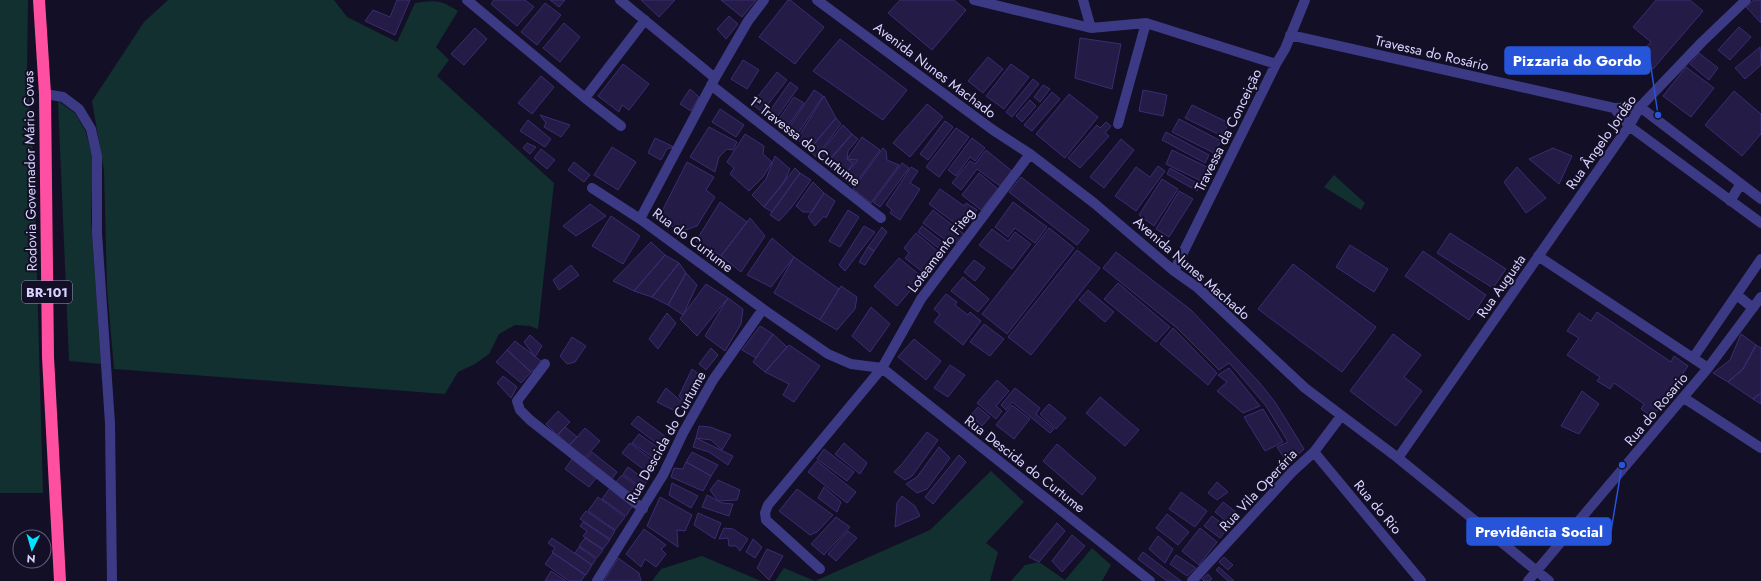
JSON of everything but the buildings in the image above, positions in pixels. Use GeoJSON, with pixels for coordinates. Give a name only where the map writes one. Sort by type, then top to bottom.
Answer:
{"type":"FeatureCollection","features":[{"type":"Feature","properties":{"kind":"highway","name":"Rodovia Governador Mário Covas"},"geometry":{"type":"LineString","coordinates":[[39,0],[45,94],[48,357],[60,581]]}},
{"type":"Feature","properties":{"kind":"street"},"geometry":{"type":"LineString","coordinates":[[467,0],[621,126]]}},
{"type":"Feature","properties":{"kind":"street","name":"1ª Travessa do Curtume"},"geometry":{"type":"LineString","coordinates":[[620,0],[645,20],[713,82],[882,218]]}},
{"type":"Feature","properties":{"kind":"street","name":"Rua do Curtume"},"geometry":{"type":"LineString","coordinates":[[764,0],[748,21],[713,82],[640,219],[763,309],[828,354],[851,364],[882,368]]}},
{"type":"Feature","properties":{"kind":"street","name":"Avenida Nunes Machado"},"geometry":{"type":"LineString","coordinates":[[817,0],[993,130],[1030,154],[1094,203],[1174,271],[1198,288],[1305,388],[1398,458],[1549,581]]}},
{"type":"Feature","properties":{"kind":"street"},"geometry":{"type":"LineString","coordinates":[[974,0],[989,2],[1091,28],[1146,23],[1276,64]]}},
{"type":"Feature","properties":{"kind":"street"},"geometry":{"type":"LineString","coordinates":[[1083,0],[1091,28]]}},
{"type":"Feature","properties":{"kind":"street","name":"Travessa da Conceição"},"geometry":{"type":"LineString","coordinates":[[1174,271],[1276,64],[1285,49],[1305,0]]}},
{"type":"Feature","properties":{"kind":"street","name":"Rua Ângelo Jordão"},"geometry":{"type":"LineString","coordinates":[[1538,256],[1629,126],[1640,107],[1702,42],[1746,0]]}},
{"type":"Feature","properties":{"kind":"street"},"geometry":{"type":"LineString","coordinates":[[585,98],[645,20]]}},
{"type":"Feature","properties":{"kind":"street"},"geometry":{"type":"LineString","coordinates":[[1118,124],[1146,23]]}},
{"type":"Feature","properties":{"kind":"street","name":"Travessa do Rosário"},"geometry":{"type":"LineString","coordinates":[[1290,35],[1614,108],[1640,107]]}},
{"type":"Feature","properties":{"kind":"street"},"geometry":{"type":"LineString","coordinates":[[45,94],[63,97],[79,109],[91,129],[97,156],[97,233],[110,423],[112,581]]}},
{"type":"Feature","properties":{"kind":"street"},"geometry":{"type":"LineString","coordinates":[[1640,107],[1761,200]]}},
{"type":"Feature","properties":{"kind":"street"},"geometry":{"type":"LineString","coordinates":[[1614,108],[1629,126],[1761,223]]}},
{"type":"Feature","properties":{"kind":"street","name":"Loteamento Fiteg"},"geometry":{"type":"LineString","coordinates":[[820,569],[773,528],[766,520],[765,513],[768,505],[882,368],[921,299],[1030,154]]}},
{"type":"Feature","properties":{"kind":"street"},"geometry":{"type":"LineString","coordinates":[[1730,201],[1740,185]]}},
{"type":"Feature","properties":{"kind":"street"},"geometry":{"type":"LineString","coordinates":[[592,188],[640,219]]}},
{"type":"Feature","properties":{"kind":"street","name":"Rua Augusta"},"geometry":{"type":"LineString","coordinates":[[1398,458],[1538,256],[1708,368]]}},
{"type":"Feature","properties":{"kind":"street","name":"Rua do Rosario"},"geometry":{"type":"LineString","coordinates":[[1693,358],[1761,259]]}},
{"type":"Feature","properties":{"kind":"street"},"geometry":{"type":"LineString","coordinates":[[1737,294],[1753,308]]}},
{"type":"Feature","properties":{"kind":"street","name":"Rua do Rosario"},"geometry":{"type":"LineString","coordinates":[[1528,581],[1684,398],[1761,297]]}},
{"type":"Feature","properties":{"kind":"street","name":"Rua Descida do Curtume"},"geometry":{"type":"LineString","coordinates":[[597,581],[663,475],[683,433],[712,380],[763,309]]}},
{"type":"Feature","properties":{"kind":"street"},"geometry":{"type":"LineString","coordinates":[[545,364],[517,401],[520,410],[530,420],[643,509]]}},
{"type":"Feature","properties":{"kind":"street","name":"Rua Descida do Curtume"},"geometry":{"type":"LineString","coordinates":[[882,368],[1150,581]]}},
{"type":"Feature","properties":{"kind":"street"},"geometry":{"type":"LineString","coordinates":[[1684,398],[1761,448]]}},
{"type":"Feature","properties":{"kind":"street","name":"Rua Vila Operária"},"geometry":{"type":"LineString","coordinates":[[1192,581],[1292,472],[1314,452],[1341,416]]}},
{"type":"Feature","properties":{"kind":"street","name":"Rua do Rio"},"geometry":{"type":"LineString","coordinates":[[1314,452],[1422,581]]}},
{"type":"Feature","properties":{"kind":"green space"},"geometry":{"type":"Polygon","coordinates":[[[0,0],[28,0],[27,67],[34,169],[43,493],[0,493],[0,0]]]}},
{"type":"Feature","properties":{"kind":"green space"},"geometry":{"type":"Polygon","coordinates":[[[168,0],[334,0],[347,17],[397,42],[415,3],[429,1],[438,2],[458,11],[436,47],[449,60],[437,76],[554,183],[538,329],[530,326],[515,325],[499,334],[489,354],[475,364],[458,372],[445,394],[114,369],[107,288],[104,171],[92,101],[144,22],[168,0]]]}},
{"type":"Feature","properties":{"kind":"green space"},"geometry":{"type":"Polygon","coordinates":[[[58,101],[75,113],[85,130],[93,157],[91,219],[101,364],[69,361],[58,101]]]}},
{"type":"Feature","properties":{"kind":"green space"},"geometry":{"type":"Polygon","coordinates":[[[1334,175],[1365,203],[1361,210],[1324,187],[1334,175]]]}},
{"type":"Feature","properties":{"kind":"green space"},"geometry":{"type":"Polygon","coordinates":[[[991,471],[1024,502],[986,543],[998,552],[990,581],[815,581],[930,530],[991,471]]]}},
{"type":"Feature","properties":{"kind":"green space"},"geometry":{"type":"Polygon","coordinates":[[[1092,548],[1111,565],[1102,581],[1011,581],[1025,565],[1039,562],[1065,580],[1092,548]]]}},
{"type":"Feature","properties":{"kind":"green space"},"geometry":{"type":"Polygon","coordinates":[[[702,556],[761,581],[652,581],[661,569],[702,556]]]}},
{"type":"Feature","properties":{"kind":"green space"},"geometry":{"type":"Polygon","coordinates":[[[784,568],[815,581],[775,581],[784,568]]]}},
{"type":"Feature","properties":{"kind":"place","name":"Pizzaria do Gordo"},"geometry":{"type":"Point","coordinates":[1658,115]}},
{"type":"Feature","properties":{"kind":"place","name":"Previdência Social"},"geometry":{"type":"Point","coordinates":[1622,465]}}]}
